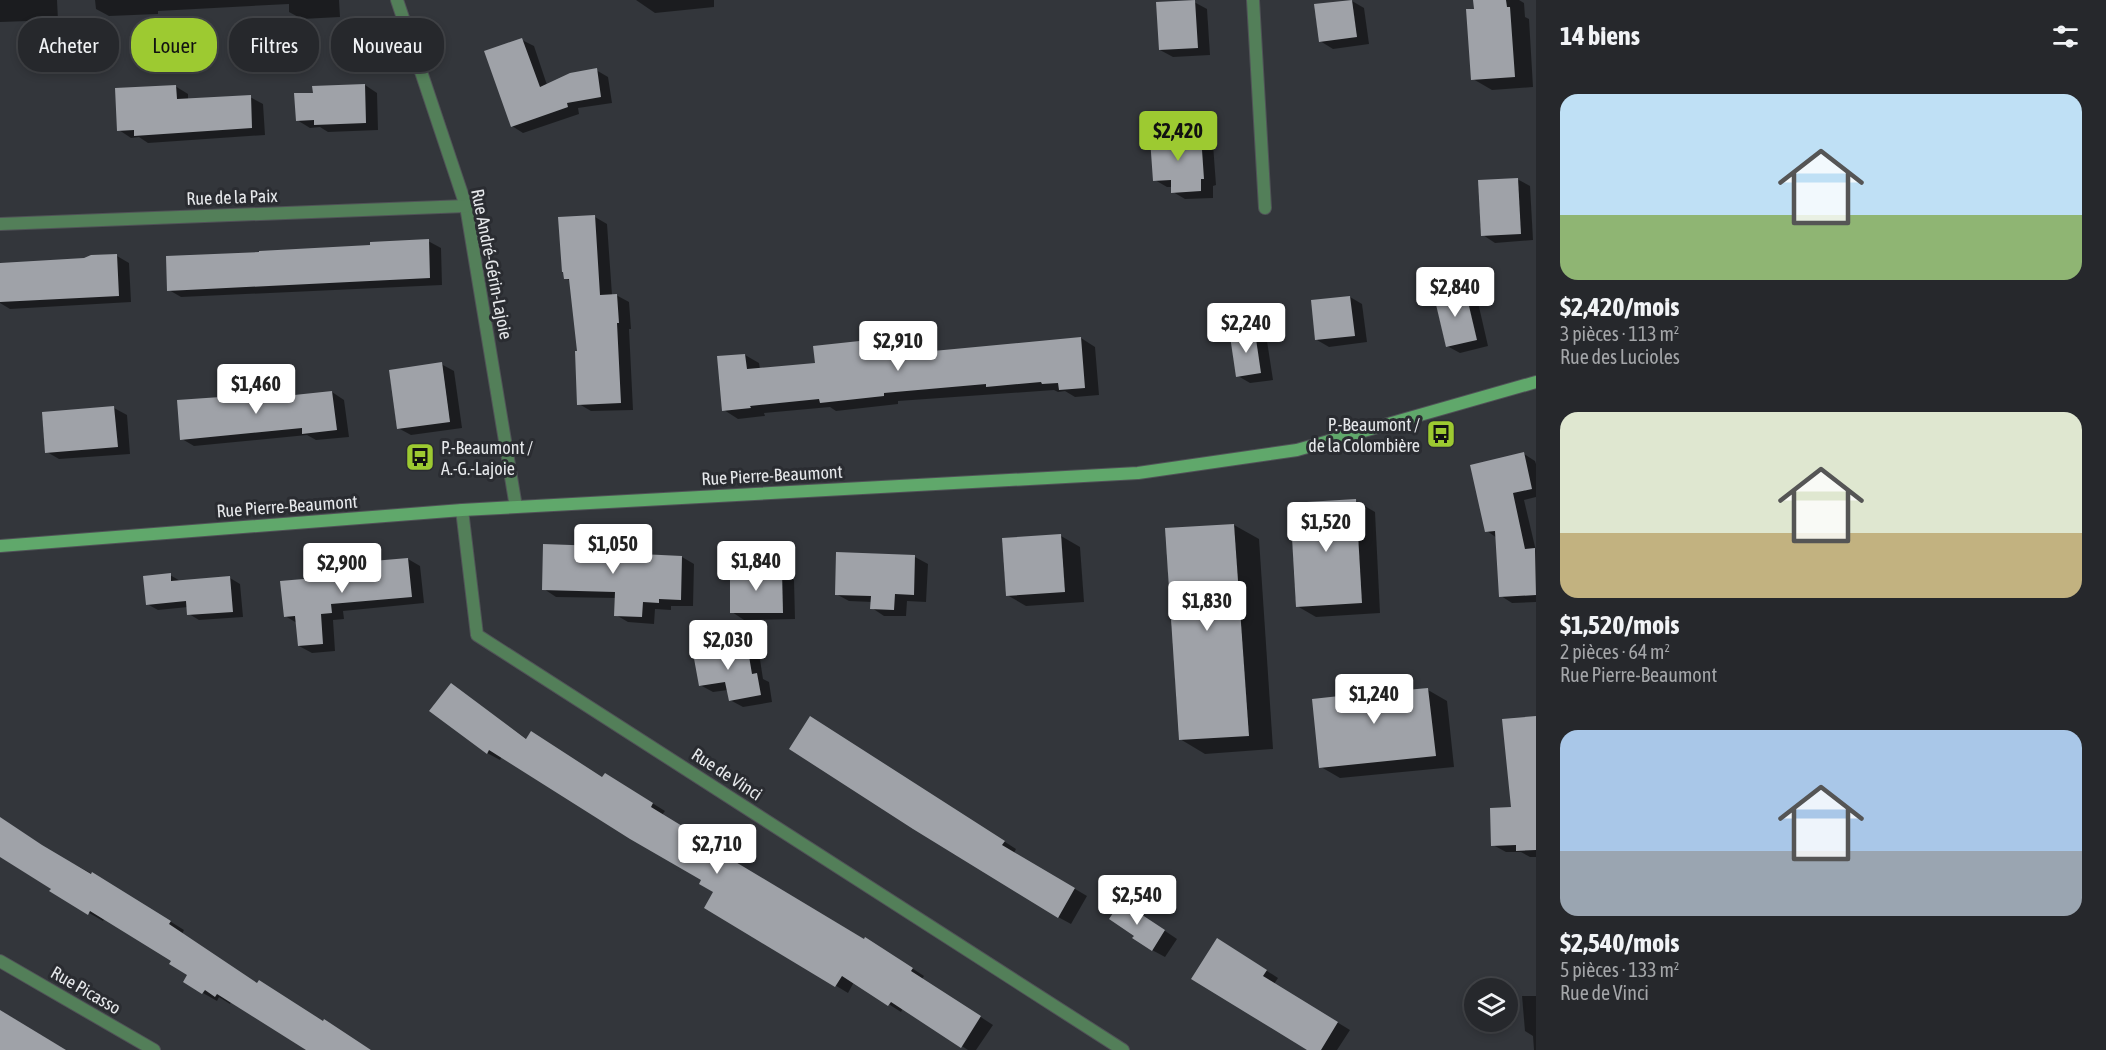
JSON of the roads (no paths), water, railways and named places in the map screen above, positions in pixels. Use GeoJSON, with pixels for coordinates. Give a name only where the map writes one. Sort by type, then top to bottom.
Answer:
{"type":"FeatureCollection","features":[{"type":"Feature","properties":{"kind":"main road","name":"Rue Pierre-Beaumont"},"geometry":{"type":"LineString","coordinates":[[0,546],[462,510],[1138,472],[1297,450],[1536,382]]}},
{"type":"Feature","properties":{"kind":"street","name":"Rue André-Gérin-Lajoie"},"geometry":{"type":"LineString","coordinates":[[397,0],[466,206],[516,507]]}},
{"type":"Feature","properties":{"kind":"street"},"geometry":{"type":"LineString","coordinates":[[1253,0],[1266,208]]}},
{"type":"Feature","properties":{"kind":"street","name":"Rue de la Paix"},"geometry":{"type":"LineString","coordinates":[[0,224],[466,206]]}},
{"type":"Feature","properties":{"kind":"street","name":"Rue de Vinci"},"geometry":{"type":"LineString","coordinates":[[462,510],[477,635],[1124,1050]]}},
{"type":"Feature","properties":{"kind":"street","name":"Rue Picasso"},"geometry":{"type":"LineString","coordinates":[[0,961],[154,1050]]}},
{"type":"Feature","properties":{"kind":"place","name":"P.-Beaumont / de la Colombière"},"geometry":{"type":"Point","coordinates":[1441,434]}},
{"type":"Feature","properties":{"kind":"place","name":"P.-Beaumont / A.-G.-Lajoie"},"geometry":{"type":"Point","coordinates":[420,457]}}]}
